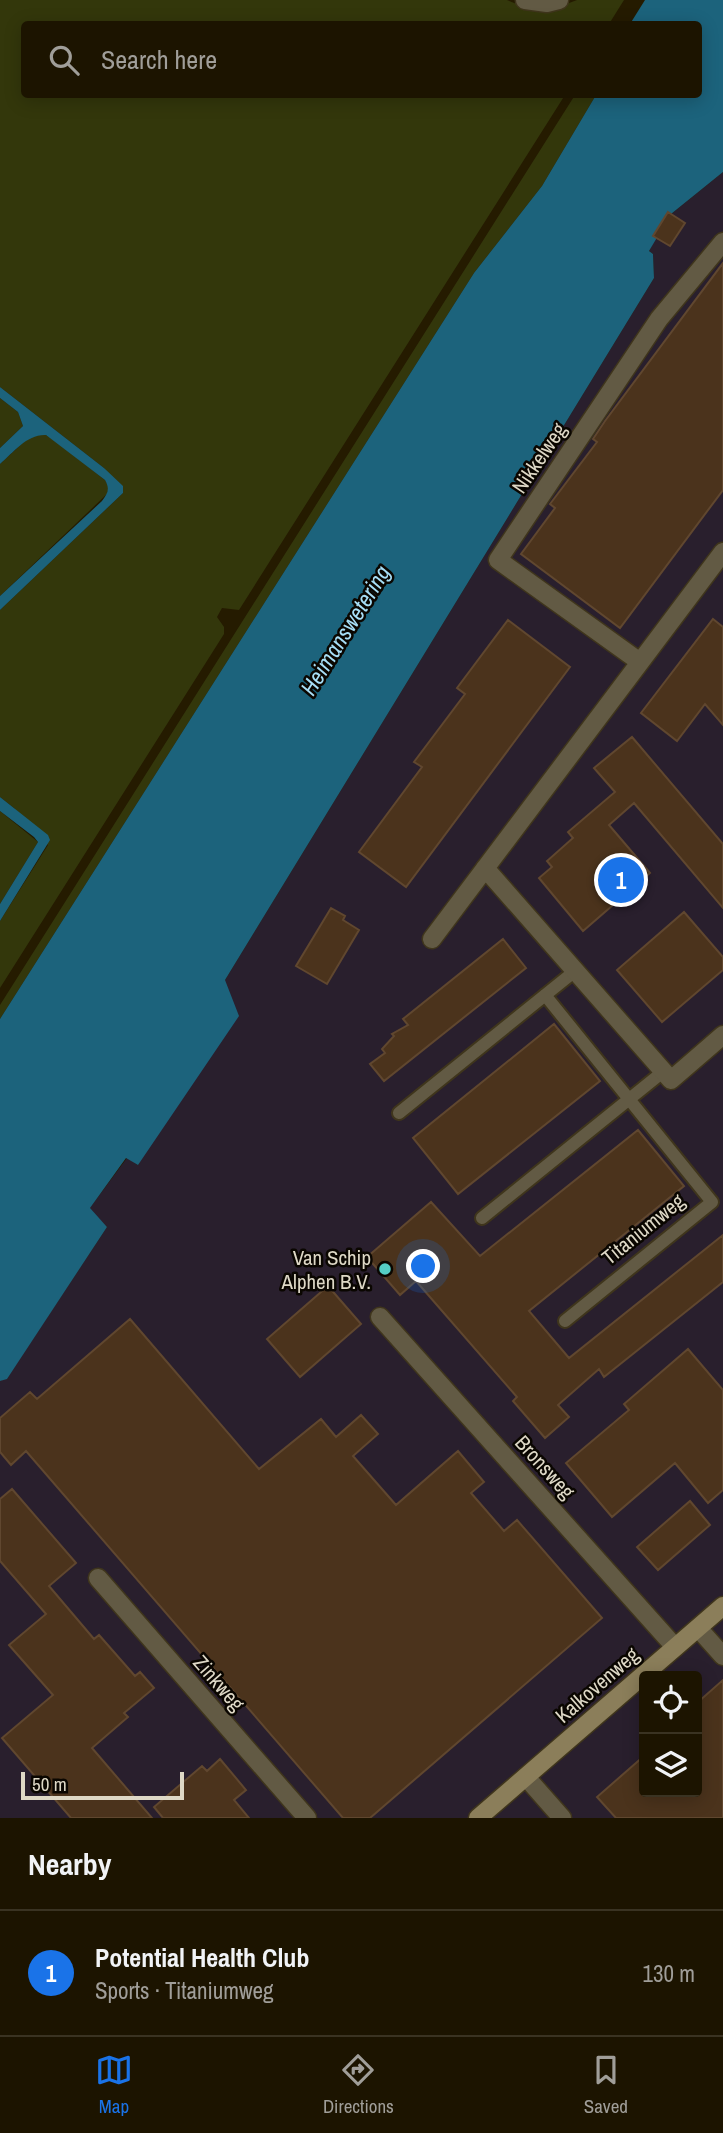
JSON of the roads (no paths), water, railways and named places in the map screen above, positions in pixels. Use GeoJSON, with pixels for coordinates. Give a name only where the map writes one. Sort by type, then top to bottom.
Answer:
{"type":"FeatureCollection","features":[{"type":"Feature","properties":{"kind":"street"},"geometry":{"type":"LineString","coordinates":[[525,0],[547,3],[559,0]]}},
{"type":"Feature","properties":{"kind":"street","name":"Nikkelweg"},"geometry":{"type":"LineString","coordinates":[[640,662],[498,560],[659,319],[723,242]]}},
{"type":"Feature","properties":{"kind":"street"},"geometry":{"type":"LineString","coordinates":[[432,939],[640,662],[720,563]]}},
{"type":"Feature","properties":{"kind":"street"},"geometry":{"type":"LineString","coordinates":[[485,868],[671,1080],[723,1034]]}},
{"type":"Feature","properties":{"kind":"street","name":"Bronsweg"},"geometry":{"type":"LineString","coordinates":[[380,1317],[675,1647]]}},
{"type":"Feature","properties":{"kind":"street","name":"Zinkweg"},"geometry":{"type":"LineString","coordinates":[[97,1578],[307,1818]]}},
{"type":"Feature","properties":{"kind":"street","name":"Kalkovenweg"},"geometry":{"type":"LineString","coordinates":[[478,1818],[723,1606]]}},
{"type":"Feature","properties":{"kind":"street"},"geometry":{"type":"LineString","coordinates":[[698,1628],[723,1656]]}},
{"type":"Feature","properties":{"kind":"street"},"geometry":{"type":"LineString","coordinates":[[526,1777],[562,1818]]}},
{"type":"Feature","properties":{"kind":"lane"},"geometry":{"type":"LineString","coordinates":[[399,1113],[575,971]]}},
{"type":"Feature","properties":{"kind":"lane","name":"Titaniumweg"},"geometry":{"type":"LineString","coordinates":[[545,995],[712,1202],[565,1321]]}},
{"type":"Feature","properties":{"kind":"lane"},"geometry":{"type":"LineString","coordinates":[[482,1218],[664,1071]]}},
{"type":"Feature","properties":{"kind":"water","name":"Heimanswetering"},"geometry":{"type":"Polygon","coordinates":[[[645,0],[723,0],[723,172],[671,214],[649,251],[653,254],[654,278],[225,980],[239,1016],[138,1165],[126,1158],[90,1208],[107,1227],[7,1379],[0,1381],[0,1019],[474,273],[542,186],[594,98],[702,98],[702,21],[632,21],[645,0]]]}},
{"type":"Feature","properties":{"kind":"water"},"geometry":{"type":"Polygon","coordinates":[[[0,387],[104,468],[123,486],[123,493],[0,610],[0,596],[102,501],[108,488],[105,480],[46,435],[33,437],[0,464],[0,448],[23,426],[18,412],[0,398],[0,387]]]}},
{"type":"Feature","properties":{"kind":"water"},"geometry":{"type":"Polygon","coordinates":[[[0,797],[48,835],[50,840],[0,921],[0,904],[38,842],[0,811],[0,797]]]}},
{"type":"Feature","properties":{"kind":"place","name":"Potential Health Club"},"geometry":{"type":"Point","coordinates":[621,880]}},
{"type":"Feature","properties":{"kind":"place","name":"Van Schip Alphen B.V."},"geometry":{"type":"Point","coordinates":[385,1269]}}]}
